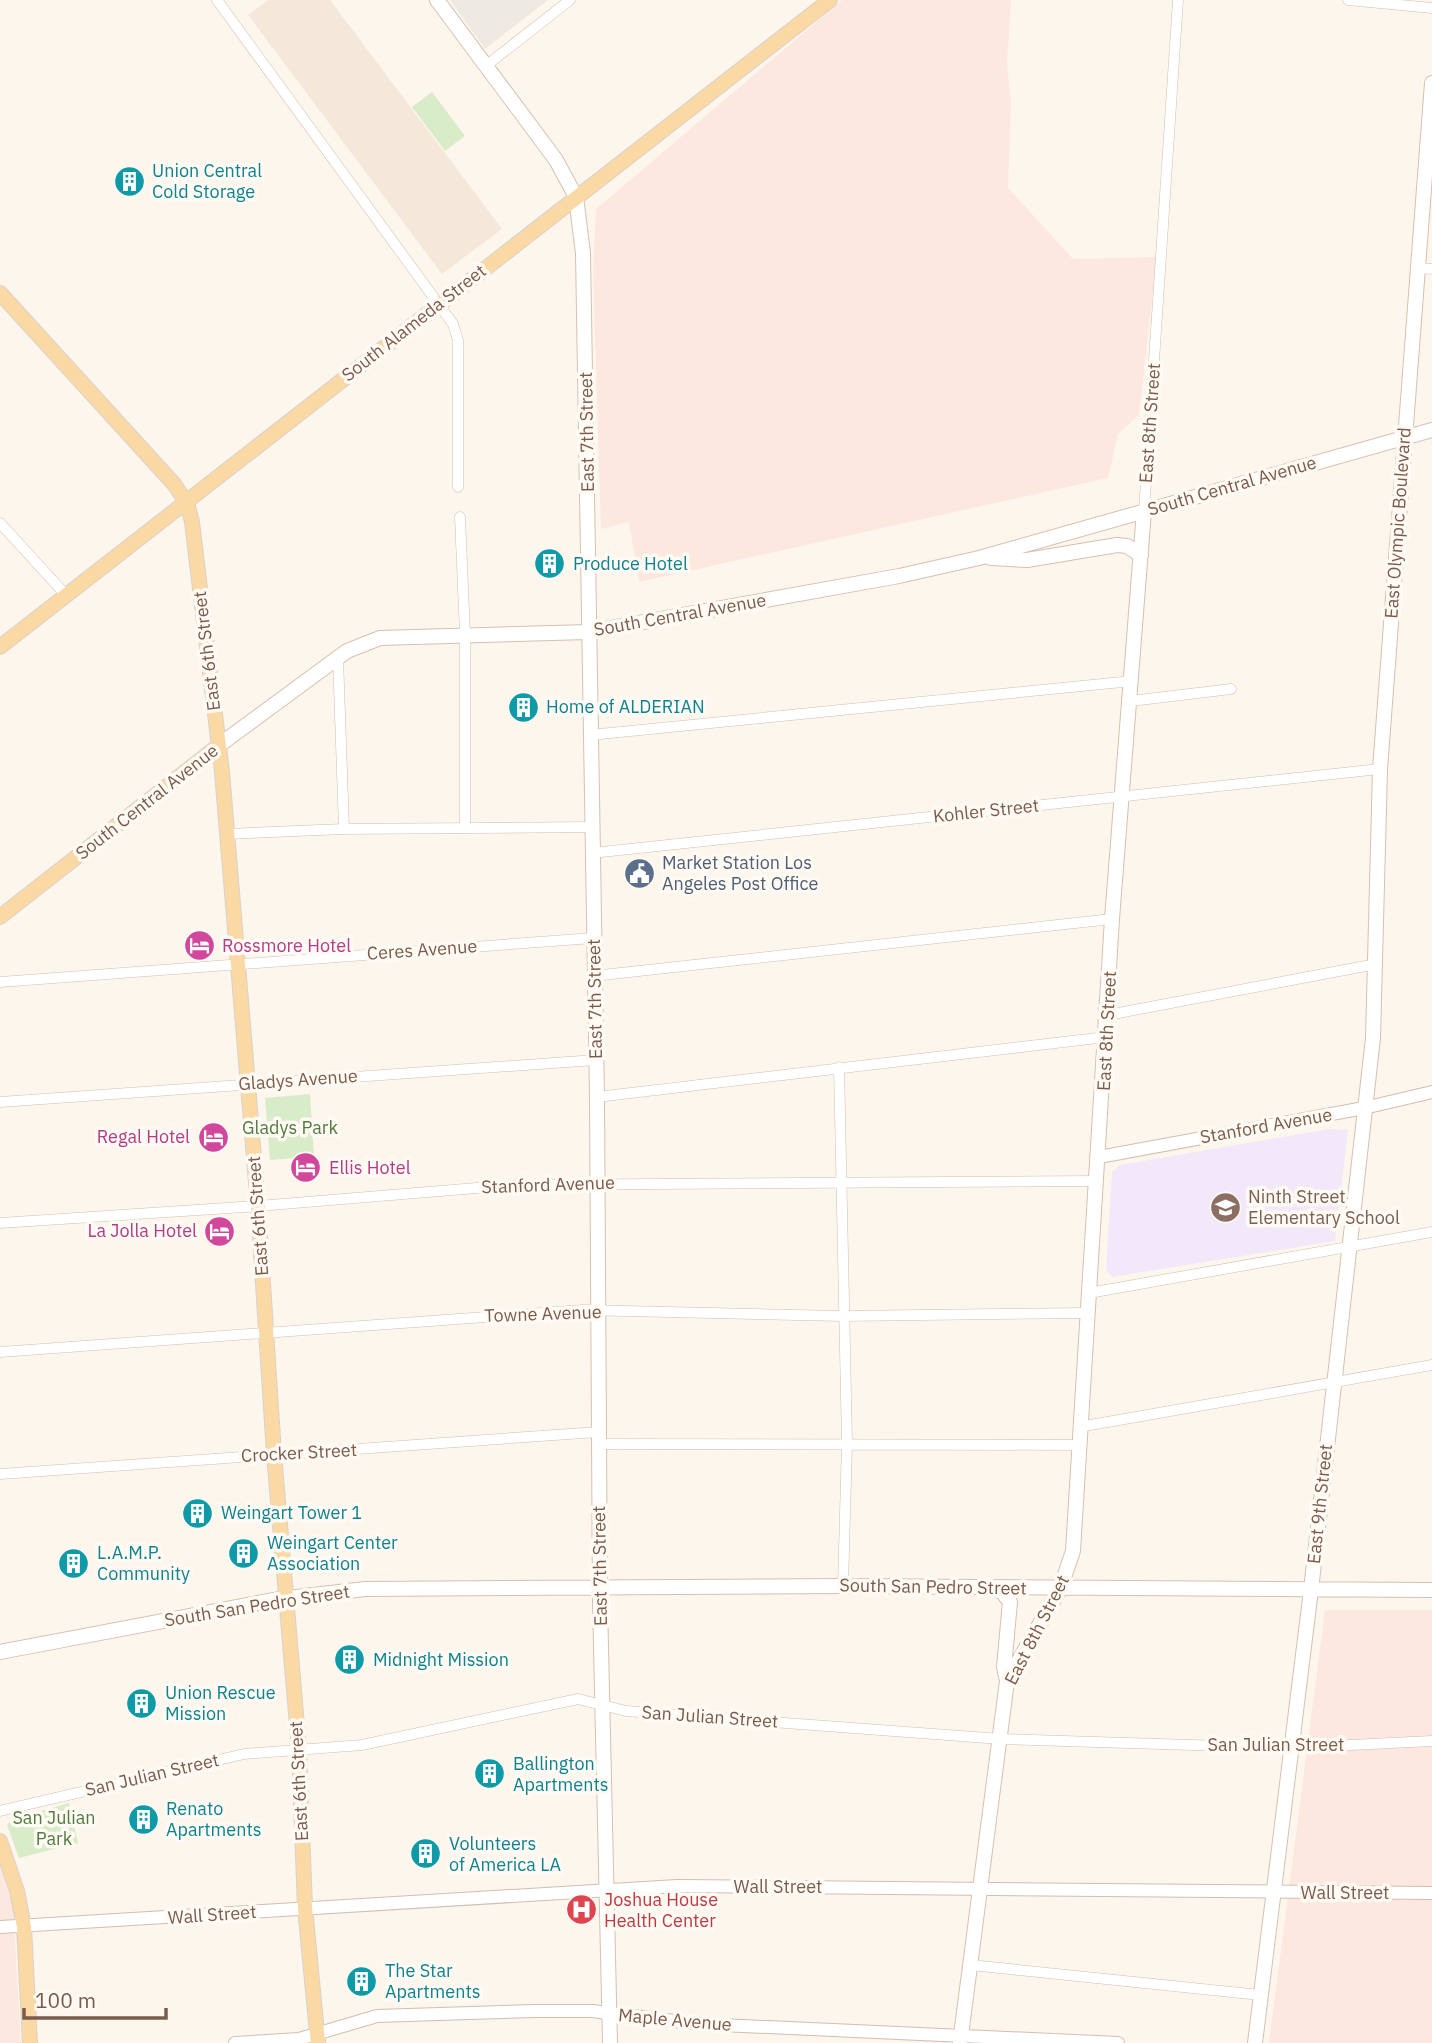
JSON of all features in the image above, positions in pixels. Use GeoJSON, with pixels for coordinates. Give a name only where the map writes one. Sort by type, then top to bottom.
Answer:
{"type":"FeatureCollection","features":[{"type":"Feature","properties":{"kind":"main road","name":"East 7th Street"},"geometry":{"type":"LineString","coordinates":[[437,0],[556,160],[576,197],[583,253],[597,1097],[598,1438],[610,2043]]}},
{"type":"Feature","properties":{"kind":"main road","name":"South Alameda Street"},"geometry":{"type":"LineString","coordinates":[[0,647],[187,503],[439,301],[830,0]]}},
{"type":"Feature","properties":{"kind":"main road","name":"East Olympic Boulevard"},"geometry":{"type":"LineString","coordinates":[[1376,964],[1380,769],[1404,437],[1425,269],[1432,83]]}},
{"type":"Feature","properties":{"kind":"main road","name":"East 6th Street"},"geometry":{"type":"LineString","coordinates":[[0,293],[174,484],[187,503],[197,563],[227,834],[299,1749],[304,1908],[318,2039]]}},
{"type":"Feature","properties":{"kind":"main road","name":"South Central Avenue"},"geometry":{"type":"LineString","coordinates":[[0,917],[218,746],[361,642],[380,638],[465,634],[589,632],[899,576],[979,558],[1432,429]]}},
{"type":"Feature","properties":{"kind":"main road","name":"East 8th Street"},"geometry":{"type":"LineString","coordinates":[[961,2039],[1007,1681],[1060,1589],[1073,1551],[1112,919],[1144,511]]}},
{"type":"Feature","properties":{"kind":"main road"},"geometry":{"type":"LineString","coordinates":[[979,558],[1027,560],[1117,545],[1127,546],[1141,555]]}},
{"type":"Feature","properties":{"kind":"main road","name":"East 9th Street"},"geometry":{"type":"LineString","coordinates":[[1255,2043],[1311,1590],[1373,1038],[1376,964]]}},
{"type":"Feature","properties":{"kind":"main road","name":"South San Pedro Street"},"geometry":{"type":"LineString","coordinates":[[0,1652],[287,1598],[365,1589],[843,1586],[1432,1590]]}},
{"type":"Feature","properties":{"kind":"main road"},"geometry":{"type":"LineString","coordinates":[[992,1588],[1003,1592],[1010,1602],[1004,1667],[1007,1681]]}},
{"type":"Feature","properties":{"kind":"main road"},"geometry":{"type":"LineString","coordinates":[[0,1841],[17,1891],[24,1927],[30,2043]]}},
{"type":"Feature","properties":{"kind":"street"},"geometry":{"type":"LineString","coordinates":[[217,0],[439,301],[453,324],[458,340],[458,486]]}},
{"type":"Feature","properties":{"kind":"street"},"geometry":{"type":"LineString","coordinates":[[486,65],[570,0]]}},
{"type":"Feature","properties":{"kind":"street","name":"East 8th Street"},"geometry":{"type":"LineString","coordinates":[[1144,511],[1178,0]]}},
{"type":"Feature","properties":{"kind":"street"},"geometry":{"type":"LineString","coordinates":[[1348,0],[1432,8]]}},
{"type":"Feature","properties":{"kind":"street"},"geometry":{"type":"LineString","coordinates":[[460,517],[465,634],[465,828]]}},
{"type":"Feature","properties":{"kind":"street"},"geometry":{"type":"LineString","coordinates":[[0,523],[66,595]]}},
{"type":"Feature","properties":{"kind":"street"},"geometry":{"type":"LineString","coordinates":[[338,657],[344,830]]}},
{"type":"Feature","properties":{"kind":"street"},"geometry":{"type":"LineString","coordinates":[[590,735],[1132,681]]}},
{"type":"Feature","properties":{"kind":"street"},"geometry":{"type":"LineString","coordinates":[[1131,701],[1231,689]]}},
{"type":"Feature","properties":{"kind":"street","name":"Kohler Street"},"geometry":{"type":"LineString","coordinates":[[592,853],[1380,769]]}},
{"type":"Feature","properties":{"kind":"street"},"geometry":{"type":"LineString","coordinates":[[227,834],[591,827]]}},
{"type":"Feature","properties":{"kind":"street"},"geometry":{"type":"LineString","coordinates":[[593,976],[1112,919]]}},
{"type":"Feature","properties":{"kind":"street","name":"Ceres Avenue"},"geometry":{"type":"LineString","coordinates":[[0,982],[593,938]]}},
{"type":"Feature","properties":{"kind":"street"},"geometry":{"type":"LineString","coordinates":[[1108,1015],[1376,964]]}},
{"type":"Feature","properties":{"kind":"street"},"geometry":{"type":"LineString","coordinates":[[597,1097],[1106,1037]]}},
{"type":"Feature","properties":{"kind":"street","name":"Gladys Avenue"},"geometry":{"type":"LineString","coordinates":[[0,1102],[596,1060]]}},
{"type":"Feature","properties":{"kind":"street"},"geometry":{"type":"LineString","coordinates":[[839,1067],[847,1443],[843,1586]]}},
{"type":"Feature","properties":{"kind":"street","name":"Stanford Avenue"},"geometry":{"type":"LineString","coordinates":[[1099,1157],[1364,1108],[1432,1092]]}},
{"type":"Feature","properties":{"kind":"street","name":"Stanford Avenue"},"geometry":{"type":"LineString","coordinates":[[0,1223],[258,1206],[375,1195],[596,1182],[1097,1181]]}},
{"type":"Feature","properties":{"kind":"street"},"geometry":{"type":"LineString","coordinates":[[1089,1293],[1432,1232]]}},
{"type":"Feature","properties":{"kind":"street","name":"Towne Avenue"},"geometry":{"type":"LineString","coordinates":[[0,1352],[551,1311],[843,1316],[1087,1313]]}},
{"type":"Feature","properties":{"kind":"street"},"geometry":{"type":"LineString","coordinates":[[1079,1427],[1432,1365]]}},
{"type":"Feature","properties":{"kind":"street","name":"Crocker Street"},"geometry":{"type":"LineString","coordinates":[[0,1474],[274,1454],[598,1438],[1078,1445]]}},
{"type":"Feature","properties":{"kind":"street","name":"San Julian Street"},"geometry":{"type":"LineString","coordinates":[[0,1811],[244,1754],[362,1745],[578,1699],[626,1711],[1001,1740],[1290,1748],[1432,1741]]}},
{"type":"Feature","properties":{"kind":"street","name":"Wall Street"},"geometry":{"type":"LineString","coordinates":[[0,1927],[677,1886],[1432,1893]]}},
{"type":"Feature","properties":{"kind":"street"},"geometry":{"type":"LineString","coordinates":[[971,1965],[1260,1995]]}},
{"type":"Feature","properties":{"kind":"street","name":"Maple Avenue"},"geometry":{"type":"LineString","coordinates":[[235,2043],[318,2039],[377,2016],[535,2011],[610,2014],[698,2024],[961,2039],[1118,2043]]}},
{"type":"Feature","properties":{"kind":"shaded area"},"geometry":{"type":"Polygon","coordinates":[[[268,0],[330,0],[502,229],[442,274],[248,15],[268,0]]]}},
{"type":"Feature","properties":{"kind":"shaded area"},"geometry":{"type":"Polygon","coordinates":[[[450,0],[548,0],[485,49],[450,0]]]}},
{"type":"Feature","properties":{"kind":"shaded area"},"geometry":{"type":"Polygon","coordinates":[[[842,0],[1011,0],[1007,64],[1011,102],[1008,188],[1073,259],[1157,257],[1139,415],[1118,434],[1108,478],[639,582],[629,522],[601,529],[593,269],[596,209],[842,0]]]}},
{"type":"Feature","properties":{"kind":"shaded area","name":"Ninth Street Elementary School"},"geometry":{"type":"Polygon","coordinates":[[[1329,1129],[1348,1130],[1335,1241],[1112,1277],[1106,1270],[1112,1172],[1120,1165],[1329,1129]]]}},
{"type":"Feature","properties":{"kind":"shaded area"},"geometry":{"type":"Polygon","coordinates":[[[1325,1610],[1432,1610],[1432,2043],[1269,2043],[1325,1610]]]}},
{"type":"Feature","properties":{"kind":"shaded area"},"geometry":{"type":"Polygon","coordinates":[[[0,1866],[13,1907],[21,2043],[0,2043],[0,1866]]]}},
{"type":"Feature","properties":{"kind":"green space"},"geometry":{"type":"Polygon","coordinates":[[[432,92],[465,136],[445,151],[412,107],[432,92]]]}},
{"type":"Feature","properties":{"kind":"green space","name":"Gladys Park"},"geometry":{"type":"Polygon","coordinates":[[[310,1094],[314,1157],[270,1160],[265,1098],[310,1094]]]}},
{"type":"Feature","properties":{"kind":"green space","name":"San Julian Park"},"geometry":{"type":"Polygon","coordinates":[[[69,1803],[78,1843],[19,1858],[7,1825],[12,1819],[69,1803]]]}},
{"type":"Feature","properties":{"kind":"place","name":"Union Central Cold Storage"},"geometry":{"type":"Point","coordinates":[129,181]}},
{"type":"Feature","properties":{"kind":"place","name":"Produce Hotel"},"geometry":{"type":"Point","coordinates":[550,564]}},
{"type":"Feature","properties":{"kind":"place","name":"Home of ALDERIAN"},"geometry":{"type":"Point","coordinates":[523,707]}},
{"type":"Feature","properties":{"kind":"place","name":"Market Station Los Angeles Post Office"},"geometry":{"type":"Point","coordinates":[639,873]}},
{"type":"Feature","properties":{"kind":"place","name":"Rossmore Hotel"},"geometry":{"type":"Point","coordinates":[199,946]}},
{"type":"Feature","properties":{"kind":"place","name":"Regal Hotel"},"geometry":{"type":"Point","coordinates":[213,1137]}},
{"type":"Feature","properties":{"kind":"place","name":"Ellis Hotel"},"geometry":{"type":"Point","coordinates":[306,1168]}},
{"type":"Feature","properties":{"kind":"place","name":"Ninth Street Elementary School"},"geometry":{"type":"Point","coordinates":[1225,1207]}},
{"type":"Feature","properties":{"kind":"place","name":"La Jolla Hotel"},"geometry":{"type":"Point","coordinates":[220,1231]}},
{"type":"Feature","properties":{"kind":"place","name":"Weingart Tower 1"},"geometry":{"type":"Point","coordinates":[198,1513]}},
{"type":"Feature","properties":{"kind":"place","name":"Weingart Center Association"},"geometry":{"type":"Point","coordinates":[244,1553]}},
{"type":"Feature","properties":{"kind":"place","name":"L.A.M.P. Community"},"geometry":{"type":"Point","coordinates":[74,1563]}},
{"type":"Feature","properties":{"kind":"place","name":"Midnight Mission"},"geometry":{"type":"Point","coordinates":[350,1660]}},
{"type":"Feature","properties":{"kind":"place","name":"Union Rescue Mission"},"geometry":{"type":"Point","coordinates":[142,1703]}},
{"type":"Feature","properties":{"kind":"place","name":"Ballington Apartments"},"geometry":{"type":"Point","coordinates":[490,1774]}},
{"type":"Feature","properties":{"kind":"place","name":"Renato Apartments"},"geometry":{"type":"Point","coordinates":[143,1819]}},
{"type":"Feature","properties":{"kind":"place","name":"Volunteers of America LA"},"geometry":{"type":"Point","coordinates":[426,1854]}},
{"type":"Feature","properties":{"kind":"place","name":"Joshua House Health Center"},"geometry":{"type":"Point","coordinates":[581,1910]}},
{"type":"Feature","properties":{"kind":"place","name":"The Star Apartments"},"geometry":{"type":"Point","coordinates":[362,1981]}}]}
